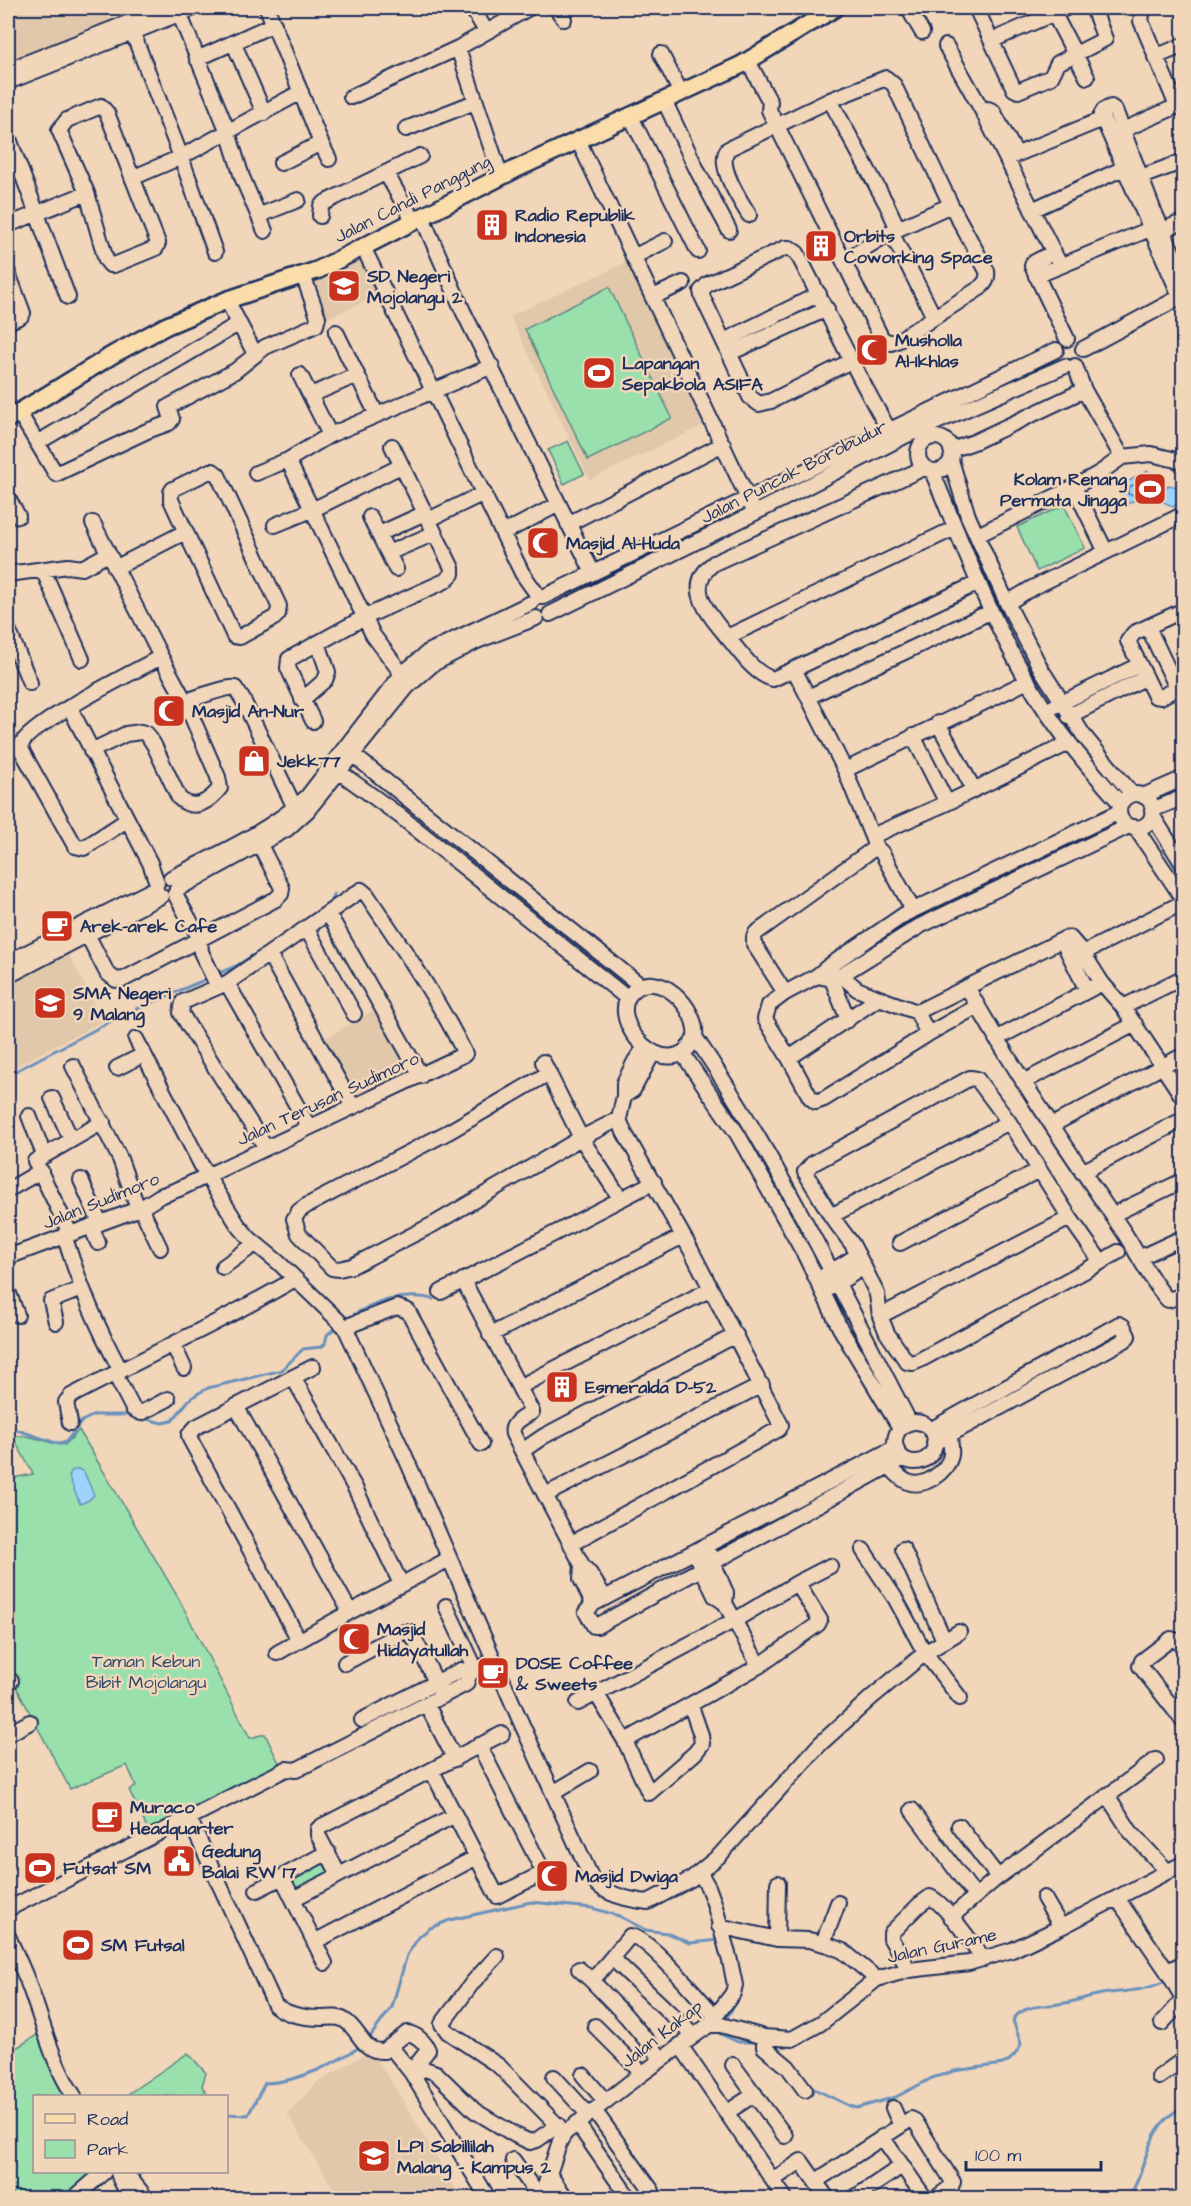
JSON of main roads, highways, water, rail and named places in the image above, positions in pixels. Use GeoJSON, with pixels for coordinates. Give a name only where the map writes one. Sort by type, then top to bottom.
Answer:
{"type":"FeatureCollection","features":[{"type":"Feature","properties":{"kind":"main road","name":"Jalan Candi Panggung"},"geometry":{"type":"LineString","coordinates":[[13,415],[114,354],[166,326],[227,300],[303,275],[363,247],[501,177],[744,63],[835,8]]}},
{"type":"Feature","properties":{"kind":"water","name":"Kolam Renang Permata Jingga"},"geometry":{"type":"Polygon","coordinates":[[[1148,471],[1155,476],[1155,483],[1165,489],[1169,485],[1177,487],[1180,496],[1174,507],[1147,494],[1127,504],[1120,492],[1123,484],[1148,471]]]}},
{"type":"Feature","properties":{"kind":"water"},"geometry":{"type":"Polygon","coordinates":[[[78,1469],[84,1472],[94,1495],[80,1504],[69,1477],[71,1471],[78,1469]]]}},
{"type":"Feature","properties":{"kind":"waterway"},"geometry":{"type":"LineString","coordinates":[[322,909],[329,904],[334,894]]}},
{"type":"Feature","properties":{"kind":"waterway"},"geometry":{"type":"LineString","coordinates":[[215,975],[236,966],[270,945]]}},
{"type":"Feature","properties":{"kind":"waterway"},"geometry":{"type":"LineString","coordinates":[[8,1075],[127,1013],[209,978]]}},
{"type":"Feature","properties":{"kind":"waterway"},"geometry":{"type":"LineString","coordinates":[[347,1319],[377,1303],[388,1300],[410,1297],[433,1299]]}},
{"type":"Feature","properties":{"kind":"waterway"},"geometry":{"type":"LineString","coordinates":[[143,1418],[162,1423],[172,1421],[189,1400],[208,1388],[282,1370],[303,1349],[321,1347],[325,1344],[327,1335],[335,1328]]}},
{"type":"Feature","properties":{"kind":"waterway"},"geometry":{"type":"LineString","coordinates":[[8,1431],[11,1428],[59,1444],[66,1442],[82,1421],[94,1415],[131,1415]]}},
{"type":"Feature","properties":{"kind":"waterway"},"geometry":{"type":"LineString","coordinates":[[367,2041],[392,2007],[407,1955],[419,1937],[430,1928],[450,1920],[531,1902],[592,1908],[619,1916],[646,1930],[667,1933],[690,1943],[719,1940]]}},
{"type":"Feature","properties":{"kind":"waterway"},"geometry":{"type":"LineString","coordinates":[[810,2087],[857,2108],[896,2097],[932,2078],[954,2071],[1003,2064],[1009,2061],[1021,2044],[1013,2020],[1029,2008],[1143,1988],[1167,1980]]}},
{"type":"Feature","properties":{"kind":"waterway"},"geometry":{"type":"LineString","coordinates":[[724,2022],[737,2001],[737,1996]]}},
{"type":"Feature","properties":{"kind":"waterway"},"geometry":{"type":"LineString","coordinates":[[722,2028],[720,2034],[738,2042],[759,2042]]}},
{"type":"Feature","properties":{"kind":"waterway"},"geometry":{"type":"LineString","coordinates":[[228,2114],[248,2115],[265,2083],[291,2079],[316,2071],[363,2045]]}},
{"type":"Feature","properties":{"kind":"waterway"},"geometry":{"type":"LineString","coordinates":[[1129,2198],[1154,2135],[1161,2124],[1184,2106]]}},
{"type":"Feature","properties":{"kind":"waterway"},"geometry":{"type":"LineString","coordinates":[[93,2198],[103,2198],[119,2192]]}},
{"type":"Feature","properties":{"kind":"place","name":"Radio Republik Indonesia"},"geometry":{"type":"Point","coordinates":[492,225]}},
{"type":"Feature","properties":{"kind":"place","name":"Orbits Coworking Space"},"geometry":{"type":"Point","coordinates":[821,246]}},
{"type":"Feature","properties":{"kind":"place","name":"SD Negeri Mojolangu 2"},"geometry":{"type":"Point","coordinates":[344,286]}},
{"type":"Feature","properties":{"kind":"place","name":"Musholla Al-Ikhlas"},"geometry":{"type":"Point","coordinates":[872,350]}},
{"type":"Feature","properties":{"kind":"place","name":"Lapangan Sepakbola ASIFA"},"geometry":{"type":"Point","coordinates":[599,373]}},
{"type":"Feature","properties":{"kind":"place","name":"Kolam Renang Permata Jingga"},"geometry":{"type":"Point","coordinates":[1150,489]}},
{"type":"Feature","properties":{"kind":"place","name":"Masjid Al-Huda"},"geometry":{"type":"Point","coordinates":[543,543]}},
{"type":"Feature","properties":{"kind":"place","name":"Masjid An-Nur"},"geometry":{"type":"Point","coordinates":[169,711]}},
{"type":"Feature","properties":{"kind":"place","name":"Jekk77"},"geometry":{"type":"Point","coordinates":[254,761]}},
{"type":"Feature","properties":{"kind":"place","name":"Arek-arek Cafe"},"geometry":{"type":"Point","coordinates":[57,926]}},
{"type":"Feature","properties":{"kind":"place","name":"SMA Negeri 9 Malang"},"geometry":{"type":"Point","coordinates":[50,1003]}},
{"type":"Feature","properties":{"kind":"place","name":"Esmeralda D-52"},"geometry":{"type":"Point","coordinates":[562,1387]}},
{"type":"Feature","properties":{"kind":"place","name":"Masjid Hidayatullah"},"geometry":{"type":"Point","coordinates":[354,1639]}},
{"type":"Feature","properties":{"kind":"place","name":"DOSE Coffee & Sweets"},"geometry":{"type":"Point","coordinates":[493,1673]}},
{"type":"Feature","properties":{"kind":"place","name":"Muraco Headquarter"},"geometry":{"type":"Point","coordinates":[107,1817]}},
{"type":"Feature","properties":{"kind":"place","name":"Gedung Balai RW 17"},"geometry":{"type":"Point","coordinates":[179,1861]}},
{"type":"Feature","properties":{"kind":"place","name":"Futsat SM"},"geometry":{"type":"Point","coordinates":[40,1868]}},
{"type":"Feature","properties":{"kind":"place","name":"Masjid Dwiga"},"geometry":{"type":"Point","coordinates":[552,1876]}},
{"type":"Feature","properties":{"kind":"place","name":"SM Futsal"},"geometry":{"type":"Point","coordinates":[78,1945]}},
{"type":"Feature","properties":{"kind":"place","name":"LPI Sabillilah Malang - Kampus 2"},"geometry":{"type":"Point","coordinates":[374,2156]}},
{"type":"Feature","properties":{"kind":"park label","name":"Taman Kebun Bibit Mojolangu"},"geometry":{"type":"Point","coordinates":[146,1671]}}]}
